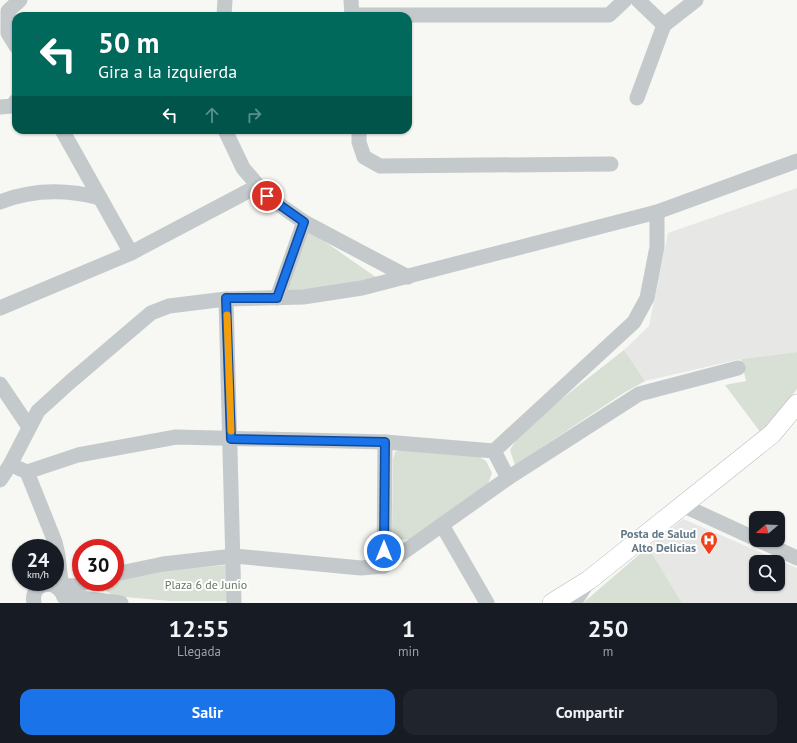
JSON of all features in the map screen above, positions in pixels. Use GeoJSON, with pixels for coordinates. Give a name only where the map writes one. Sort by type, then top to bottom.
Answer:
{"type":"FeatureCollection","features":[{"type":"Feature","properties":{"kind":"main road"},"geometry":{"type":"LineString","coordinates":[[552,603],[589,580],[772,434],[797,404]]}},
{"type":"Feature","properties":{"kind":"street"},"geometry":{"type":"LineString","coordinates":[[12,40],[8,33],[8,11],[20,0]]}},
{"type":"Feature","properties":{"kind":"street"},"geometry":{"type":"LineString","coordinates":[[224,12],[225,0]]}},
{"type":"Feature","properties":{"kind":"street"},"geometry":{"type":"LineString","coordinates":[[352,10],[609,15],[625,0]]}},
{"type":"Feature","properties":{"kind":"street"},"geometry":{"type":"LineString","coordinates":[[638,0],[664,25]]}},
{"type":"Feature","properties":{"kind":"street"},"geometry":{"type":"LineString","coordinates":[[637,98],[664,25],[696,0]]}},
{"type":"Feature","properties":{"kind":"street"},"geometry":{"type":"LineString","coordinates":[[0,107],[12,106]]}},
{"type":"Feature","properties":{"kind":"street"},"geometry":{"type":"LineString","coordinates":[[64,134],[131,254]]}},
{"type":"Feature","properties":{"kind":"street"},"geometry":{"type":"LineString","coordinates":[[227,134],[243,168],[267,196],[304,222],[408,278]]}},
{"type":"Feature","properties":{"kind":"street"},"geometry":{"type":"LineString","coordinates":[[359,134],[364,157],[380,166],[611,164]]}},
{"type":"Feature","properties":{"kind":"street"},"geometry":{"type":"LineString","coordinates":[[0,480],[38,411],[151,313],[169,306],[226,298],[303,297],[343,292],[408,278],[657,212],[797,161]]}},
{"type":"Feature","properties":{"kind":"street"},"geometry":{"type":"LineString","coordinates":[[0,308],[131,254],[258,186]]}},
{"type":"Feature","properties":{"kind":"street"},"geometry":{"type":"LineString","coordinates":[[0,202],[17,196],[60,191],[100,198]]}},
{"type":"Feature","properties":{"kind":"street"},"geometry":{"type":"LineString","coordinates":[[27,472],[78,455],[176,437],[385,442],[494,451],[634,322],[647,298],[657,247],[657,212]]}},
{"type":"Feature","properties":{"kind":"street"},"geometry":{"type":"LineString","coordinates":[[277,298],[304,222]]}},
{"type":"Feature","properties":{"kind":"street"},"geometry":{"type":"LineString","coordinates":[[226,298],[231,439],[234,603]]}},
{"type":"Feature","properties":{"kind":"street"},"geometry":{"type":"LineString","coordinates":[[124,572],[163,564],[234,556],[361,568],[384,566],[508,478],[639,394],[738,368]]}},
{"type":"Feature","properties":{"kind":"street"},"geometry":{"type":"LineString","coordinates":[[0,384],[29,427]]}},
{"type":"Feature","properties":{"kind":"street"},"geometry":{"type":"LineString","coordinates":[[384,566],[385,442]]}},
{"type":"Feature","properties":{"kind":"street"},"geometry":{"type":"LineString","coordinates":[[494,451],[508,478]]}},
{"type":"Feature","properties":{"kind":"street"},"geometry":{"type":"LineString","coordinates":[[10,464],[27,472],[55,542],[58,555],[61,592]]}},
{"type":"Feature","properties":{"kind":"street"},"geometry":{"type":"LineString","coordinates":[[682,505],[749,536]]}},
{"type":"Feature","properties":{"kind":"street"},"geometry":{"type":"LineString","coordinates":[[442,526],[486,603]]}},
{"type":"Feature","properties":{"kind":"street"},"geometry":{"type":"LineString","coordinates":[[773,547],[797,558]]}},
{"type":"Feature","properties":{"kind":"street"},"geometry":{"type":"LineString","coordinates":[[574,603],[589,580]]}},
{"type":"Feature","properties":{"kind":"street"},"geometry":{"type":"LineString","coordinates":[[34,603],[34,595],[44,584],[61,592],[121,603]]}},
{"type":"Feature","properties":{"kind":"street"},"geometry":{"type":"LineString","coordinates":[[61,592],[72,588]]}},
{"type":"Feature","properties":{"kind":"shaded area"},"geometry":{"type":"Polygon","coordinates":[[[797,188],[797,352],[741,359],[645,381],[624,350],[649,326],[668,233],[797,188]]]}},
{"type":"Feature","properties":{"kind":"shaded area","name":"Posta de Salud Alto Delicias"},"geometry":{"type":"Polygon","coordinates":[[[683,519],[767,555],[749,555],[749,591],[785,591],[785,563],[797,568],[797,603],[682,603],[648,547],[683,519]]]}},
{"type":"Feature","properties":{"kind":"green space"},"geometry":{"type":"Polygon","coordinates":[[[308,230],[380,280],[285,292],[308,230]]]}},
{"type":"Feature","properties":{"kind":"green space"},"geometry":{"type":"Polygon","coordinates":[[[624,350],[645,381],[622,394],[515,465],[510,450],[522,430],[624,350]]]}},
{"type":"Feature","properties":{"kind":"green space"},"geometry":{"type":"Polygon","coordinates":[[[797,352],[797,389],[761,433],[725,385],[746,381],[741,359],[797,352]]]}},
{"type":"Feature","properties":{"kind":"green space"},"geometry":{"type":"Polygon","coordinates":[[[405,448],[476,455],[486,461],[492,473],[488,484],[409,540],[400,539],[392,532],[393,460],[395,452],[405,448]]]}},
{"type":"Feature","properties":{"kind":"green space"},"geometry":{"type":"Polygon","coordinates":[[[648,547],[682,603],[583,603],[648,547]]]}},
{"type":"Feature","properties":{"kind":"green space","name":"Plaza 6 de Junio"},"geometry":{"type":"Polygon","coordinates":[[[229,565],[227,601],[170,601],[114,596],[106,591],[124,591],[124,577],[168,570],[229,565]]]}},
{"type":"Feature","properties":{"kind":"slow traffic"},"geometry":{"type":"LineString","coordinates":[[227,315],[231,431]]}},
{"type":"Feature","properties":{"kind":"place","name":"Posta de Salud Alto Delicias"},"geometry":{"type":"Point","coordinates":[709,555]}},
{"type":"Feature","properties":{"kind":"route"},"geometry":{"type":"LineString","coordinates":[[267,196],[304,222],[277,298],[226,298],[231,439],[385,442],[384,551]]}}]}
